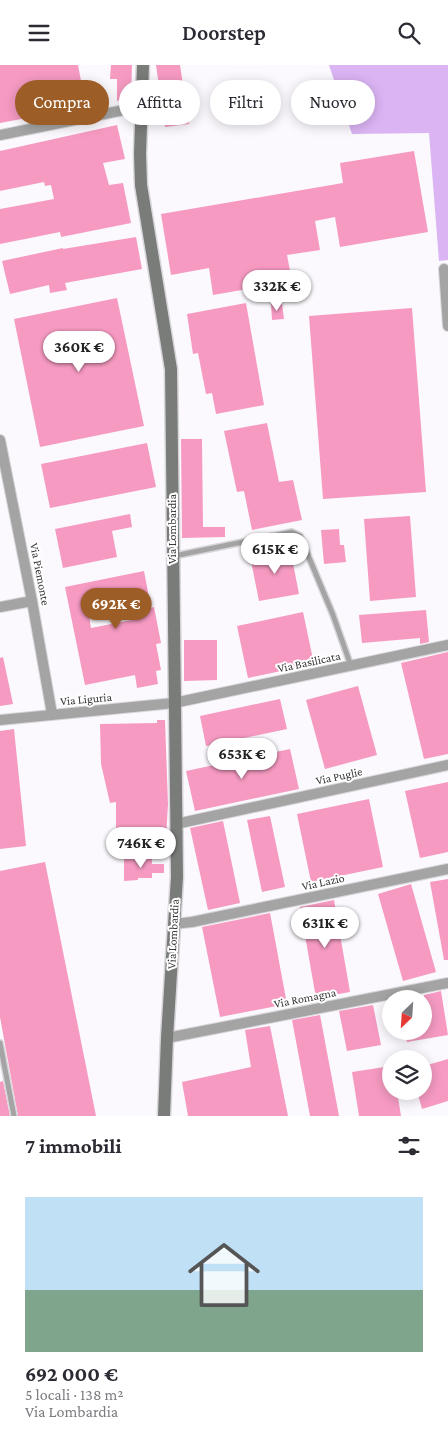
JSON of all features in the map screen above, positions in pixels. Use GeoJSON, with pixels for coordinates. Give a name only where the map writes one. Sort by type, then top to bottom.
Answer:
{"type":"FeatureCollection","features":[{"type":"Feature","properties":{"kind":"street","name":"Via Lombardia"},"geometry":{"type":"LineString","coordinates":[[142,80],[143,65]]}},
{"type":"Feature","properties":{"kind":"street"},"geometry":{"type":"LineString","coordinates":[[0,135],[119,111]]}},
{"type":"Feature","properties":{"kind":"street","name":"Via Lombardia"},"geometry":{"type":"LineString","coordinates":[[141,125],[142,185],[171,369],[176,877],[164,1116]]}},
{"type":"Feature","properties":{"kind":"street"},"geometry":{"type":"LineString","coordinates":[[444,269],[448,326]]}},
{"type":"Feature","properties":{"kind":"street","name":"Via Piemonte"},"geometry":{"type":"LineString","coordinates":[[0,440],[4,484],[32,601],[52,714]]}},
{"type":"Feature","properties":{"kind":"street"},"geometry":{"type":"LineString","coordinates":[[0,607],[32,601]]}},
{"type":"Feature","properties":{"kind":"street","name":"Via Basilicata"},"geometry":{"type":"LineString","coordinates":[[174,703],[448,645]]}},
{"type":"Feature","properties":{"kind":"street","name":"Via Liguria"},"geometry":{"type":"LineString","coordinates":[[0,720],[174,703]]}},
{"type":"Feature","properties":{"kind":"street","name":"Via Puglie"},"geometry":{"type":"LineString","coordinates":[[176,824],[448,765]]}},
{"type":"Feature","properties":{"kind":"street","name":"Via Lazio"},"geometry":{"type":"LineString","coordinates":[[174,924],[202,921],[448,869]]}},
{"type":"Feature","properties":{"kind":"street","name":"Via Romagna"},"geometry":{"type":"LineString","coordinates":[[167,1038],[448,983]]}},
{"type":"Feature","properties":{"kind":"lane"},"geometry":{"type":"LineString","coordinates":[[172,557],[283,533],[292,532],[300,535],[333,615],[351,666]]}},
{"type":"Feature","properties":{"kind":"lane"},"geometry":{"type":"LineString","coordinates":[[0,1043],[14,1116]]}},
{"type":"Feature","properties":{"kind":"shaded area"},"geometry":{"type":"Polygon","coordinates":[[[329,65],[448,65],[448,260],[439,261],[429,133],[352,134],[349,125],[375,125],[375,80],[334,80],[329,65]]]}},
{"type":"Feature","properties":{"kind":"building"},"geometry":{"type":"Polygon","coordinates":[[[0,65],[78,65],[81,80],[15,80],[15,120],[0,123],[0,65]]]}},
{"type":"Feature","properties":{"kind":"building"},"geometry":{"type":"Polygon","coordinates":[[[111,65],[132,65],[132,80],[119,80],[119,100],[117,101],[117,79],[110,79],[111,65]]]}},
{"type":"Feature","properties":{"kind":"building"},"geometry":{"type":"Polygon","coordinates":[[[156,65],[180,65],[182,80],[158,80],[156,65]]]}},
{"type":"Feature","properties":{"kind":"building"},"geometry":{"type":"Polygon","coordinates":[[[117,125],[125,159],[103,163],[109,185],[123,183],[131,223],[61,237],[60,232],[0,244],[0,209],[54,199],[51,185],[45,186],[44,182],[0,191],[0,151],[117,125]]]}},
{"type":"Feature","properties":{"kind":"building"},"geometry":{"type":"Polygon","coordinates":[[[165,125],[181,125],[165,127],[165,125]]]}},
{"type":"Feature","properties":{"kind":"building"},"geometry":{"type":"Polygon","coordinates":[[[414,151],[428,232],[340,247],[335,217],[315,221],[320,250],[287,255],[292,281],[213,295],[209,268],[171,275],[161,214],[343,183],[340,163],[414,151]]]}},
{"type":"Feature","properties":{"kind":"building"},"geometry":{"type":"Polygon","coordinates":[[[136,237],[142,269],[65,283],[67,290],[50,293],[49,285],[10,294],[2,261],[63,248],[136,237]]]}},
{"type":"Feature","properties":{"kind":"building"},"geometry":{"type":"Polygon","coordinates":[[[117,298],[144,426],[40,447],[14,319],[117,298]]]}},
{"type":"Feature","properties":{"kind":"building"},"geometry":{"type":"Polygon","coordinates":[[[246,303],[264,405],[216,414],[212,393],[206,394],[198,353],[193,354],[187,314],[246,303]]]}},
{"type":"Feature","properties":{"kind":"building"},"geometry":{"type":"Polygon","coordinates":[[[282,303],[284,319],[272,320],[271,304],[282,303]]]}},
{"type":"Feature","properties":{"kind":"building"},"geometry":{"type":"Polygon","coordinates":[[[412,308],[426,492],[323,499],[309,316],[412,308]]]}},
{"type":"Feature","properties":{"kind":"building"},"geometry":{"type":"Polygon","coordinates":[[[267,423],[279,482],[293,480],[302,520],[252,530],[244,491],[237,492],[224,431],[267,423]]]}},
{"type":"Feature","properties":{"kind":"building"},"geometry":{"type":"Polygon","coordinates":[[[181,439],[202,439],[203,527],[225,527],[225,537],[182,538],[181,439]]]}},
{"type":"Feature","properties":{"kind":"building"},"geometry":{"type":"Polygon","coordinates":[[[147,443],[156,487],[50,508],[41,464],[147,443]]]}},
{"type":"Feature","properties":{"kind":"building"},"geometry":{"type":"Polygon","coordinates":[[[130,514],[132,527],[112,531],[117,557],[63,568],[55,529],[130,514]]]}},
{"type":"Feature","properties":{"kind":"building"},"geometry":{"type":"Polygon","coordinates":[[[410,516],[416,597],[370,601],[364,519],[410,516]]]}},
{"type":"Feature","properties":{"kind":"building"},"geometry":{"type":"Polygon","coordinates":[[[339,529],[340,545],[344,545],[346,562],[324,564],[321,530],[339,529]]]}},
{"type":"Feature","properties":{"kind":"building"},"geometry":{"type":"Polygon","coordinates":[[[290,548],[299,594],[259,601],[250,556],[290,548]]]}},
{"type":"Feature","properties":{"kind":"building"},"geometry":{"type":"Polygon","coordinates":[[[144,571],[151,608],[154,607],[161,643],[156,644],[161,670],[156,671],[158,684],[137,688],[135,675],[85,685],[65,587],[144,571]],[[139,600],[88,610],[91,628],[142,618],[139,600]]]}},
{"type":"Feature","properties":{"kind":"building"},"geometry":{"type":"Polygon","coordinates":[[[426,610],[429,642],[420,644],[420,638],[362,643],[359,615],[426,610]]]}},
{"type":"Feature","properties":{"kind":"building"},"geometry":{"type":"Polygon","coordinates":[[[303,612],[314,664],[248,678],[237,626],[303,612]]]}},
{"type":"Feature","properties":{"kind":"building"},"geometry":{"type":"Polygon","coordinates":[[[184,640],[217,640],[217,680],[184,681],[184,640]]]}},
{"type":"Feature","properties":{"kind":"building"},"geometry":{"type":"Polygon","coordinates":[[[448,652],[448,754],[424,759],[401,663],[448,652]]]}},
{"type":"Feature","properties":{"kind":"building"},"geometry":{"type":"Polygon","coordinates":[[[3,657],[13,704],[0,706],[0,658],[3,657]]]}},
{"type":"Feature","properties":{"kind":"building"},"geometry":{"type":"Polygon","coordinates":[[[358,686],[377,755],[325,769],[306,700],[358,686]]]}},
{"type":"Feature","properties":{"kind":"building"},"geometry":{"type":"Polygon","coordinates":[[[280,699],[287,729],[206,746],[200,716],[280,699]]]}},
{"type":"Feature","properties":{"kind":"building"},"geometry":{"type":"Polygon","coordinates":[[[157,720],[165,720],[168,804],[166,839],[116,839],[116,802],[110,803],[101,764],[100,724],[157,723],[157,720]]]}},
{"type":"Feature","properties":{"kind":"building"},"geometry":{"type":"Polygon","coordinates":[[[14,729],[26,846],[0,849],[0,731],[14,729]]]}},
{"type":"Feature","properties":{"kind":"building"},"geometry":{"type":"Polygon","coordinates":[[[290,749],[299,789],[195,811],[186,771],[290,749]]]}},
{"type":"Feature","properties":{"kind":"building"},"geometry":{"type":"Polygon","coordinates":[[[448,782],[448,852],[420,858],[405,791],[448,782]]]}},
{"type":"Feature","properties":{"kind":"building"},"geometry":{"type":"Polygon","coordinates":[[[369,799],[383,867],[311,882],[297,814],[369,799]]]}},
{"type":"Feature","properties":{"kind":"building"},"geometry":{"type":"Polygon","coordinates":[[[270,816],[285,887],[262,892],[247,820],[270,816]]]}},
{"type":"Feature","properties":{"kind":"building"},"geometry":{"type":"Polygon","coordinates":[[[223,821],[240,903],[208,910],[190,828],[223,821]]]}},
{"type":"Feature","properties":{"kind":"building"},"geometry":{"type":"Polygon","coordinates":[[[124,858],[152,858],[152,864],[164,864],[164,873],[152,873],[152,878],[124,881],[124,858]]]}},
{"type":"Feature","properties":{"kind":"building"},"geometry":{"type":"Polygon","coordinates":[[[45,862],[96,1116],[18,1116],[0,1017],[0,871],[45,862]]]}},
{"type":"Feature","properties":{"kind":"building"},"geometry":{"type":"Polygon","coordinates":[[[448,879],[448,960],[444,960],[430,882],[448,879]]]}},
{"type":"Feature","properties":{"kind":"building"},"geometry":{"type":"Polygon","coordinates":[[[411,884],[436,972],[403,981],[378,894],[411,884]]]}},
{"type":"Feature","properties":{"kind":"building"},"geometry":{"type":"Polygon","coordinates":[[[334,900],[350,992],[316,998],[300,907],[334,900]]]}},
{"type":"Feature","properties":{"kind":"building"},"geometry":{"type":"Polygon","coordinates":[[[270,913],[287,1004],[220,1017],[202,927],[270,913]]]}},
{"type":"Feature","properties":{"kind":"building"},"geometry":{"type":"Polygon","coordinates":[[[441,991],[448,1035],[432,1038],[432,993],[441,991]]]}},
{"type":"Feature","properties":{"kind":"building"},"geometry":{"type":"Polygon","coordinates":[[[373,1005],[381,1045],[347,1051],[339,1011],[373,1005]]]}},
{"type":"Feature","properties":{"kind":"building"},"geometry":{"type":"Polygon","coordinates":[[[320,1015],[339,1116],[310,1116],[292,1020],[320,1015]]]}},
{"type":"Feature","properties":{"kind":"building"},"geometry":{"type":"Polygon","coordinates":[[[270,1026],[288,1116],[188,1116],[182,1082],[251,1067],[245,1030],[270,1026]]]}},
{"type":"Feature","properties":{"kind":"building"},"geometry":{"type":"Polygon","coordinates":[[[448,1059],[448,1101],[422,1109],[420,1100],[432,1100],[432,1064],[448,1059]]]}},
{"type":"Feature","properties":{"kind":"building"},"geometry":{"type":"Polygon","coordinates":[[[382,1067],[382,1100],[398,1100],[401,1116],[359,1116],[352,1072],[382,1067]]]}},
{"type":"Feature","properties":{"kind":"building"},"geometry":{"type":"Polygon","coordinates":[[[3,1081],[10,1116],[0,1116],[0,1082],[3,1081]]]}}]}
